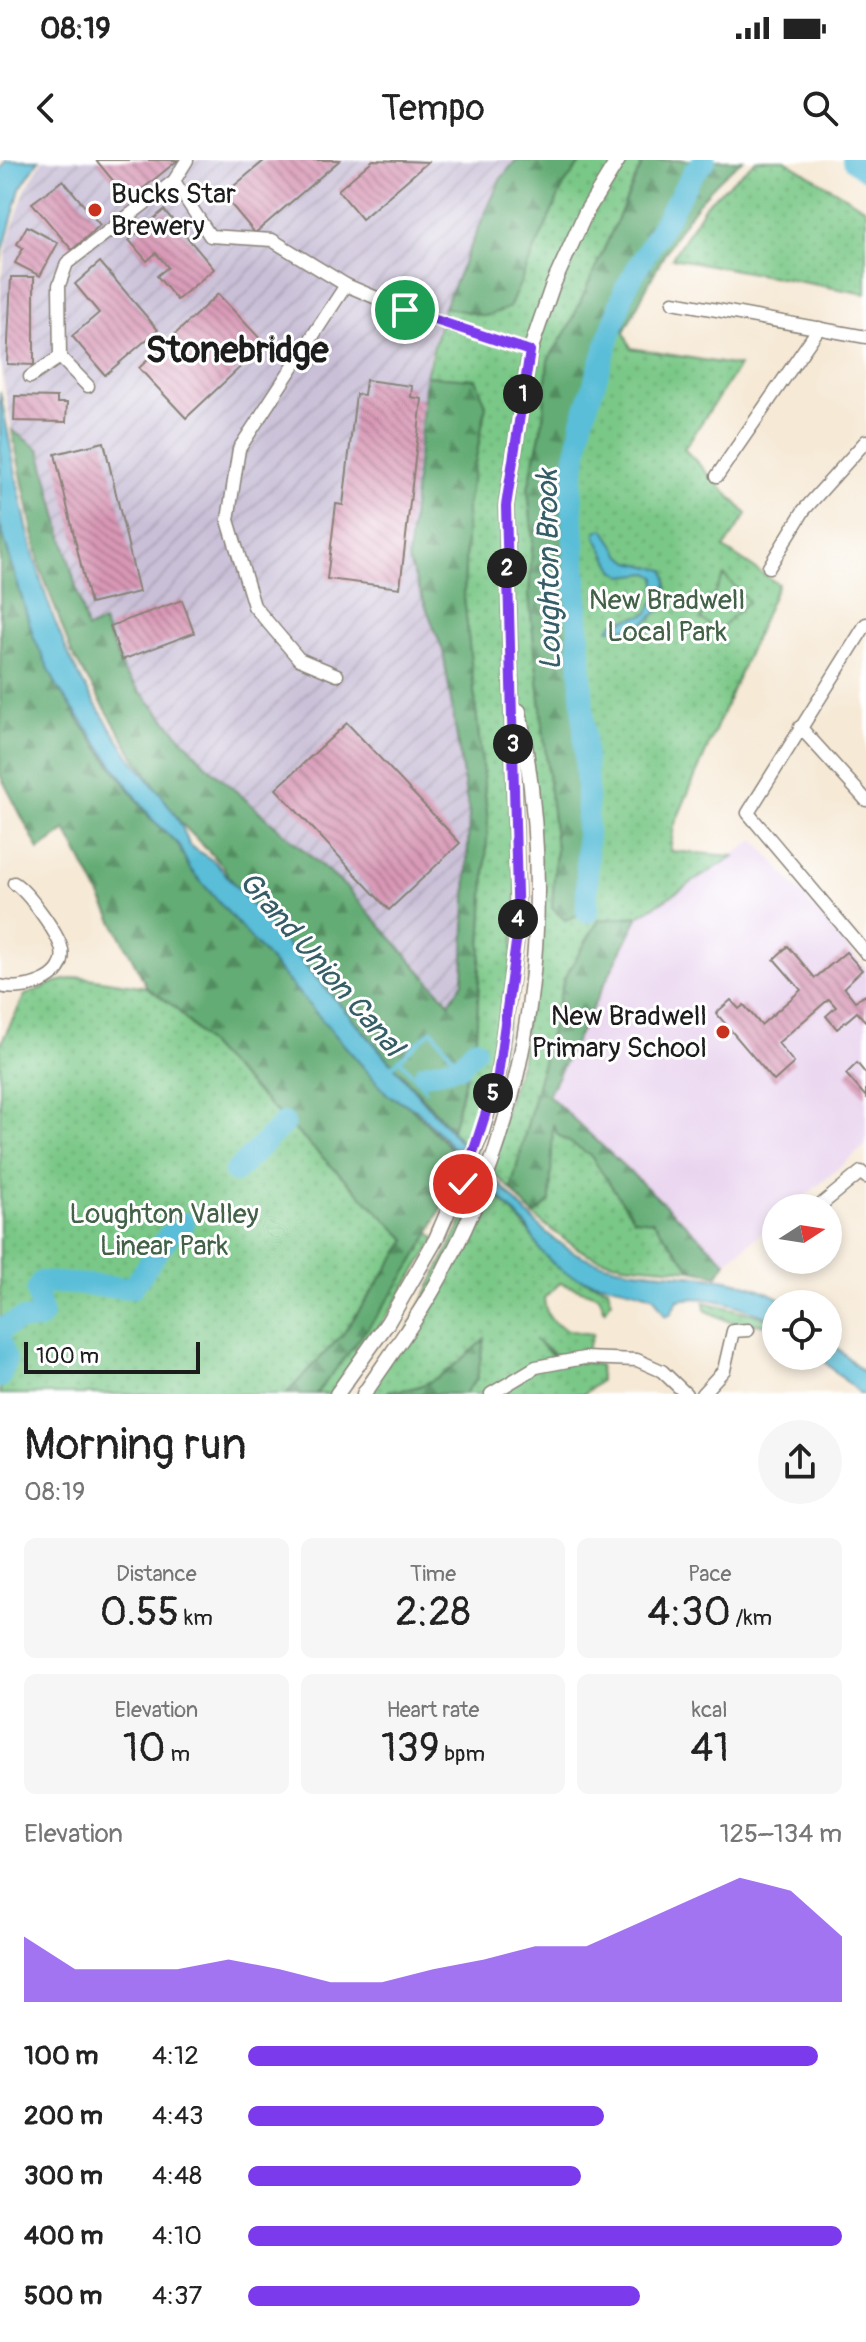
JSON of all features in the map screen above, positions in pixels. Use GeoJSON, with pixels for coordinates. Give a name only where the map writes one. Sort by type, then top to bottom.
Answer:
{"type":"FeatureCollection","features":[{"type":"Feature","properties":{"kind":"street"},"geometry":{"type":"LineString","coordinates":[[88,386],[60,357],[59,285],[67,263],[174,181],[187,160]]}},
{"type":"Feature","properties":{"kind":"street"},"geometry":{"type":"LineString","coordinates":[[337,1394],[388,1322],[436,1239],[481,1135],[498,1075],[518,928],[506,506],[530,351],[557,275],[586,212],[618,160]]}},
{"type":"Feature","properties":{"kind":"street"},"geometry":{"type":"LineString","coordinates":[[174,181],[210,236],[272,240],[346,285],[405,310],[530,351]]}},
{"type":"Feature","properties":{"kind":"street"},"geometry":{"type":"LineString","coordinates":[[337,675],[299,659],[254,606],[228,520],[239,449],[346,285]]}},
{"type":"Feature","properties":{"kind":"street"},"geometry":{"type":"LineString","coordinates":[[673,302],[866,337]]}},
{"type":"Feature","properties":{"kind":"street"},"geometry":{"type":"LineString","coordinates":[[717,476],[819,328]]}},
{"type":"Feature","properties":{"kind":"street"},"geometry":{"type":"LineString","coordinates":[[30,377],[60,357]]}},
{"type":"Feature","properties":{"kind":"street"},"geometry":{"type":"LineString","coordinates":[[769,567],[804,510],[866,441]]}},
{"type":"Feature","properties":{"kind":"street"},"geometry":{"type":"LineString","coordinates":[[866,624],[748,813],[866,953]]}},
{"type":"Feature","properties":{"kind":"street"},"geometry":{"type":"LineString","coordinates":[[854,640],[866,651]]}},
{"type":"Feature","properties":{"kind":"street"},"geometry":{"type":"LineString","coordinates":[[364,1394],[444,1271],[493,1158],[522,1058],[536,950],[538,885],[528,754],[513,679]]}},
{"type":"Feature","properties":{"kind":"street"},"geometry":{"type":"LineString","coordinates":[[800,727],[866,800]]}},
{"type":"Feature","properties":{"kind":"street"},"geometry":{"type":"LineString","coordinates":[[0,986],[17,988],[38,984],[56,971],[61,961],[62,949],[26,891],[14,883]]}},
{"type":"Feature","properties":{"kind":"street"},"geometry":{"type":"LineString","coordinates":[[834,1194],[861,1172],[866,1177]]}},
{"type":"Feature","properties":{"kind":"street"},"geometry":{"type":"LineString","coordinates":[[702,1394],[724,1370],[728,1327],[748,1330]]}},
{"type":"Feature","properties":{"kind":"street"},"geometry":{"type":"LineString","coordinates":[[491,1394],[536,1367],[584,1358],[637,1360],[662,1371],[686,1394]]}},
{"type":"Feature","properties":{"kind":"shaded area"},"geometry":{"type":"Polygon","coordinates":[[[43,160],[516,160],[500,180],[444,307],[428,360],[408,560],[443,651],[469,814],[463,982],[449,1003],[347,888],[205,764],[124,673],[103,622],[87,629],[40,450],[12,430],[0,362],[1,283],[8,241],[25,190],[43,160]]]}},
{"type":"Feature","properties":{"kind":"shaded area","name":"New Bradwell Primary School"},"geometry":{"type":"Polygon","coordinates":[[[755,840],[866,969],[866,1145],[808,1194],[762,1194],[762,1232],[726,1262],[548,1095],[639,916],[755,840]]]}},
{"type":"Feature","properties":{"kind":"green space"},"geometry":{"type":"Polygon","coordinates":[[[516,160],[583,160],[564,185],[509,308],[486,316],[444,307],[500,180],[516,160]]]}},
{"type":"Feature","properties":{"kind":"green space","name":"New Bradwell Local Park"},"geometry":{"type":"Polygon","coordinates":[[[583,160],[644,160],[570,325],[548,360],[543,421],[528,489],[533,539],[529,595],[556,849],[552,907],[587,912],[587,787],[571,487],[582,421],[612,329],[624,332],[631,348],[739,366],[684,449],[747,514],[724,548],[778,584],[674,826],[670,851],[734,856],[639,916],[599,920],[564,979],[511,1190],[486,1165],[522,1058],[538,885],[515,688],[521,818],[509,1016],[475,1158],[452,1130],[476,1036],[488,822],[464,597],[467,506],[486,405],[476,379],[426,376],[444,307],[486,316],[564,185],[583,160]]]}},
{"type":"Feature","properties":{"kind":"green space"},"geometry":{"type":"Polygon","coordinates":[[[644,160],[743,160],[722,178],[688,217],[660,261],[624,332],[612,329],[582,421],[571,487],[587,787],[587,912],[565,920],[552,908],[556,849],[529,595],[533,539],[528,489],[543,421],[548,360],[570,325],[644,160]]]}},
{"type":"Feature","properties":{"kind":"green space"},"geometry":{"type":"Polygon","coordinates":[[[756,160],[785,160],[866,209],[866,294],[672,258],[706,204],[756,160]]]}},
{"type":"Feature","properties":{"kind":"green space"},"geometry":{"type":"Polygon","coordinates":[[[426,376],[476,379],[486,405],[467,506],[464,597],[488,822],[476,1036],[452,1130],[239,892],[222,865],[180,822],[137,761],[72,654],[40,567],[12,430],[40,450],[87,629],[103,622],[124,673],[205,764],[347,888],[449,1003],[463,982],[469,814],[443,651],[408,560],[426,376]]]}},
{"type":"Feature","properties":{"kind":"green space"},"geometry":{"type":"Polygon","coordinates":[[[0,525],[34,638],[79,721],[151,819],[178,844],[190,869],[388,1095],[411,1107],[457,1155],[450,1185],[420,1249],[379,1312],[316,1394],[286,1394],[343,1334],[407,1240],[219,1056],[175,1007],[147,987],[66,830],[39,850],[0,775],[0,525]]]}},
{"type":"Feature","properties":{"kind":"green space"},"geometry":{"type":"Polygon","coordinates":[[[724,575],[748,601],[718,631],[701,619],[724,575]]]}},
{"type":"Feature","properties":{"kind":"green space"},"geometry":{"type":"Polygon","coordinates":[[[639,916],[548,1095],[726,1262],[718,1275],[692,1270],[653,1221],[634,1219],[590,1155],[558,1135],[553,1124],[550,1201],[534,1216],[511,1190],[564,979],[599,920],[639,916]]]}},
{"type":"Feature","properties":{"kind":"green space","name":"Loughton Valley Linear Park"},"geometry":{"type":"Polygon","coordinates":[[[81,977],[147,987],[175,1007],[219,1056],[407,1240],[343,1334],[286,1394],[0,1394],[0,1045],[25,995],[56,982],[81,977]]]}},
{"type":"Feature","properties":{"kind":"green space"},"geometry":{"type":"Polygon","coordinates":[[[552,1122],[564,1136],[597,1162],[631,1208],[653,1221],[692,1270],[624,1264],[598,1258],[572,1245],[534,1216],[550,1201],[552,1122]]]}},
{"type":"Feature","properties":{"kind":"green space"},"geometry":{"type":"Polygon","coordinates":[[[482,1182],[560,1267],[608,1288],[611,1301],[605,1311],[599,1296],[560,1283],[544,1298],[554,1322],[575,1332],[593,1334],[584,1358],[554,1354],[534,1339],[554,1357],[600,1365],[600,1381],[584,1394],[464,1394],[477,1379],[483,1340],[453,1367],[429,1382],[403,1390],[390,1390],[387,1394],[364,1394],[407,1332],[482,1182]]]}},
{"type":"Feature","properties":{"kind":"green space"},"geometry":{"type":"Polygon","coordinates":[[[428,1231],[436,1239],[337,1394],[316,1394],[385,1303],[428,1231]]]}},
{"type":"Feature","properties":{"kind":"green space"},"geometry":{"type":"Polygon","coordinates":[[[704,1302],[758,1315],[762,1317],[762,1325],[730,1322],[705,1310],[704,1302]]]}},
{"type":"Feature","properties":{"kind":"green space"},"geometry":{"type":"Polygon","coordinates":[[[484,1339],[477,1379],[464,1394],[387,1394],[390,1390],[404,1390],[430,1382],[484,1339]]]}},
{"type":"Feature","properties":{"kind":"water"},"geometry":{"type":"Polygon","coordinates":[[[6,160],[39,160],[20,189],[0,262],[0,171],[6,160]]]}},
{"type":"Feature","properties":{"kind":"water"},"geometry":{"type":"Polygon","coordinates":[[[0,391],[22,506],[53,618],[86,688],[129,755],[171,809],[189,845],[215,862],[448,1129],[550,1235],[567,1248],[592,1260],[619,1267],[707,1277],[763,1290],[762,1316],[715,1300],[690,1298],[678,1300],[670,1315],[665,1316],[654,1297],[566,1273],[552,1263],[527,1226],[416,1109],[388,1095],[190,869],[178,844],[152,819],[58,688],[34,638],[0,525],[0,391]]]}},
{"type":"Feature","properties":{"kind":"water"},"geometry":{"type":"Polygon","coordinates":[[[604,529],[621,555],[631,562],[665,570],[666,588],[661,604],[650,618],[635,627],[609,629],[613,623],[647,614],[656,598],[656,577],[649,573],[623,576],[615,571],[596,537],[596,531],[604,529]]]}},
{"type":"Feature","properties":{"kind":"water"},"geometry":{"type":"Polygon","coordinates":[[[842,1352],[866,1375],[866,1394],[860,1394],[833,1370],[842,1370],[842,1352]]]}},
{"type":"Feature","properties":{"kind":"building"},"geometry":{"type":"Polygon","coordinates":[[[96,160],[178,160],[129,200],[96,160]]]}},
{"type":"Feature","properties":{"kind":"building"},"geometry":{"type":"Polygon","coordinates":[[[265,160],[340,160],[255,233],[223,195],[265,160]]]}},
{"type":"Feature","properties":{"kind":"building"},"geometry":{"type":"Polygon","coordinates":[[[373,160],[428,162],[362,219],[338,190],[373,160]]]}},
{"type":"Feature","properties":{"kind":"building"},"geometry":{"type":"Polygon","coordinates":[[[63,180],[100,225],[72,250],[32,203],[63,180]]]}},
{"type":"Feature","properties":{"kind":"building"},"geometry":{"type":"Polygon","coordinates":[[[164,210],[214,269],[177,300],[157,276],[168,267],[156,253],[147,261],[129,240],[164,210]]]}},
{"type":"Feature","properties":{"kind":"building"},"geometry":{"type":"Polygon","coordinates":[[[27,226],[58,243],[40,276],[15,263],[23,248],[17,244],[27,226]]]}},
{"type":"Feature","properties":{"kind":"building"},"geometry":{"type":"Polygon","coordinates":[[[100,262],[158,330],[105,375],[72,336],[99,313],[75,284],[100,262]]]}},
{"type":"Feature","properties":{"kind":"building"},"geometry":{"type":"Polygon","coordinates":[[[11,277],[34,277],[34,365],[7,364],[11,277]]]}},
{"type":"Feature","properties":{"kind":"building"},"geometry":{"type":"Polygon","coordinates":[[[218,294],[265,344],[186,418],[139,368],[218,294]]]}},
{"type":"Feature","properties":{"kind":"building"},"geometry":{"type":"Polygon","coordinates":[[[366,380],[412,386],[411,397],[422,399],[400,588],[327,579],[336,504],[343,505],[356,394],[364,395],[366,380]]]}},
{"type":"Feature","properties":{"kind":"building"},"geometry":{"type":"Polygon","coordinates":[[[15,396],[57,397],[57,403],[67,403],[66,422],[14,421],[15,396]]]}},
{"type":"Feature","properties":{"kind":"building"},"geometry":{"type":"Polygon","coordinates":[[[104,442],[139,592],[90,604],[55,454],[104,442]]]}},
{"type":"Feature","properties":{"kind":"building"},"geometry":{"type":"Polygon","coordinates":[[[182,600],[194,633],[122,660],[110,626],[182,600]]]}},
{"type":"Feature","properties":{"kind":"building"},"geometry":{"type":"Polygon","coordinates":[[[347,723],[460,843],[389,910],[276,789],[347,723]]]}},
{"type":"Feature","properties":{"kind":"building"},"geometry":{"type":"Polygon","coordinates":[[[788,946],[815,978],[846,952],[862,970],[844,987],[855,1001],[866,995],[866,1022],[857,1012],[837,1029],[826,1016],[836,1007],[829,999],[778,1043],[794,1063],[774,1081],[716,1013],[731,1000],[739,1009],[744,1005],[761,1025],[801,990],[774,959],[788,946]]]}},
{"type":"Feature","properties":{"kind":"building"},"geometry":{"type":"Polygon","coordinates":[[[857,1063],[866,1074],[866,1097],[846,1074],[857,1063]]]}},
{"type":"Feature","properties":{"kind":"waterway","name":"Loughton Brook"},"geometry":{"type":"LineString","coordinates":[[587,912],[587,787],[571,487],[582,421],[625,289],[693,173],[705,160]]}},
{"type":"Feature","properties":{"kind":"waterway","name":"Loughton Brook"},"geometry":{"type":"LineString","coordinates":[[853,160],[866,170]]}},
{"type":"Feature","properties":{"kind":"waterway","name":"Grand Union Canal"},"geometry":{"type":"LineString","coordinates":[[388,1070],[432,1030],[460,1066]]}},
{"type":"Feature","properties":{"kind":"waterway","name":"Loughton Brook"},"geometry":{"type":"LineString","coordinates":[[425,1074],[460,1066],[475,1049]]}},
{"type":"Feature","properties":{"kind":"waterway","name":"Loughton Brook"},"geometry":{"type":"LineString","coordinates":[[399,1059],[426,1090]]}},
{"type":"Feature","properties":{"kind":"waterway","name":"Loughton Brook"},"geometry":{"type":"LineString","coordinates":[[235,1172],[284,1123]]}},
{"type":"Feature","properties":{"kind":"waterway","name":"Loughton Brook"},"geometry":{"type":"LineString","coordinates":[[0,1329],[20,1320],[39,1319],[42,1315],[37,1291],[41,1282],[132,1288],[169,1235],[184,1223]]}},
{"type":"Feature","properties":{"kind":"waterway","name":"Loughton Brook"},"geometry":{"type":"LineString","coordinates":[[0,1342],[6,1360],[0,1377]]}},
{"type":"Feature","properties":{"kind":"place","name":"Bucks Star Brewery"},"geometry":{"type":"Point","coordinates":[95,210]}},
{"type":"Feature","properties":{"kind":"place","name":"New Bradwell Primary School"},"geometry":{"type":"Point","coordinates":[723,1032]}},
{"type":"Feature","properties":{"kind":"district","name":"Stonebridge"},"geometry":{"type":"Point","coordinates":[237,350]}},
{"type":"Feature","properties":{"kind":"route"},"geometry":{"type":"LineString","coordinates":[[405,310],[530,351],[506,506],[518,928],[509,1016],[498,1075],[463,1184]]}}]}
